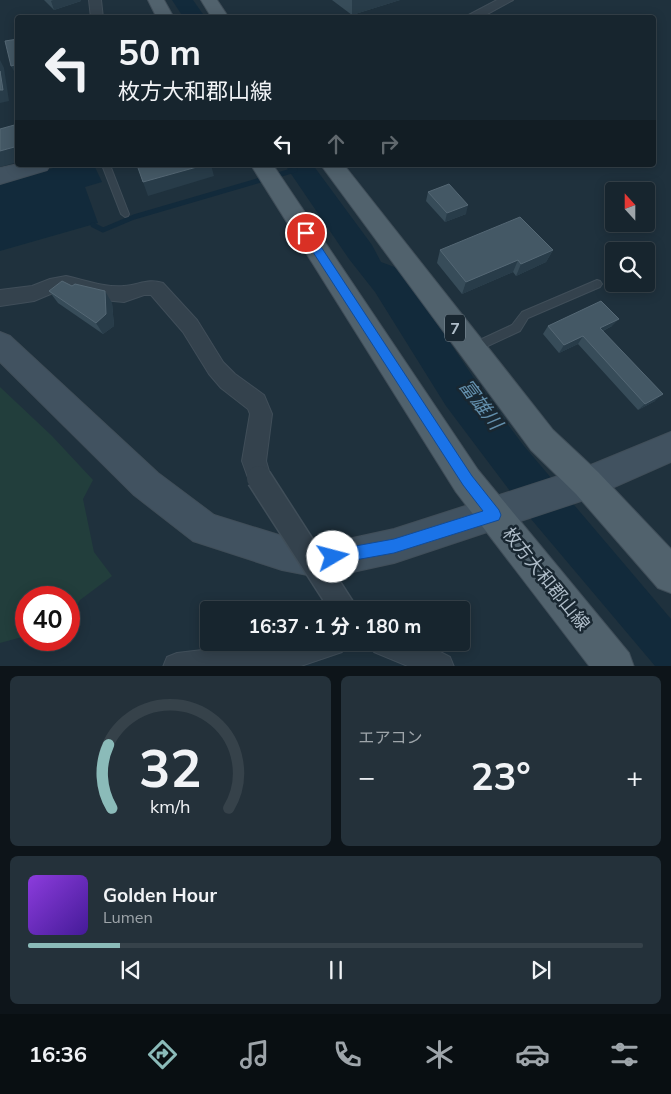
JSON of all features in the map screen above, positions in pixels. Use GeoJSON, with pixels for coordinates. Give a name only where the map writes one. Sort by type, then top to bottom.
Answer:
{"type":"FeatureCollection","features":[{"type":"Feature","properties":{"kind":"main road"},"geometry":{"type":"LineString","coordinates":[[156,0],[164,15]]}},
{"type":"Feature","properties":{"kind":"main road"},"geometry":{"type":"LineString","coordinates":[[209,0],[219,15]]}},
{"type":"Feature","properties":{"kind":"main road","name":"7"},"geometry":{"type":"LineString","coordinates":[[334,167],[542,440],[587,483],[671,575]]}},
{"type":"Feature","properties":{"kind":"main road","name":"枚方大和郡山線"},"geometry":{"type":"LineString","coordinates":[[268,175],[467,481],[615,666]]}},
{"type":"Feature","properties":{"kind":"street"},"geometry":{"type":"LineString","coordinates":[[94,0],[96,15]]}},
{"type":"Feature","properties":{"kind":"street"},"geometry":{"type":"LineString","coordinates":[[475,15],[507,0]]}},
{"type":"Feature","properties":{"kind":"street"},"geometry":{"type":"LineString","coordinates":[[0,176],[32,167]]}},
{"type":"Feature","properties":{"kind":"street"},"geometry":{"type":"LineString","coordinates":[[0,298],[34,292],[66,283],[103,292],[124,294],[144,288],[156,288],[190,326],[216,368],[228,381],[256,402],[261,414],[254,461],[259,478],[338,601]]}},
{"type":"Feature","properties":{"kind":"street"},"geometry":{"type":"LineString","coordinates":[[0,344],[146,484],[173,506],[205,529],[282,554],[318,558],[348,556],[394,546],[494,515],[587,483],[671,446]]}},
{"type":"Feature","properties":{"kind":"street"},"geometry":{"type":"LineString","coordinates":[[177,666],[262,657],[278,663],[309,651]]}},
{"type":"Feature","properties":{"kind":"street"},"geometry":{"type":"LineString","coordinates":[[408,651],[440,666]]}},
{"type":"Feature","properties":{"kind":"lane"},"geometry":{"type":"LineString","coordinates":[[107,167],[125,214]]}},
{"type":"Feature","properties":{"kind":"lane"},"geometry":{"type":"LineString","coordinates":[[471,349],[516,328],[525,315],[597,284]]}},
{"type":"Feature","properties":{"kind":"green space"},"geometry":{"type":"Polygon","coordinates":[[[0,387],[52,436],[93,480],[83,499],[94,552],[112,576],[80,600],[80,586],[15,586],[15,639],[0,643],[0,387]]]}},
{"type":"Feature","properties":{"kind":"water"},"geometry":{"type":"Polygon","coordinates":[[[172,0],[193,0],[204,15],[182,15],[172,0]]]}},
{"type":"Feature","properties":{"kind":"water"},"geometry":{"type":"Polygon","coordinates":[[[57,167],[95,167],[102,182],[85,187],[98,223],[0,251],[0,183],[57,167]]]}},
{"type":"Feature","properties":{"kind":"water","name":"富雄川"},"geometry":{"type":"Polygon","coordinates":[[[286,167],[314,167],[372,245],[381,262],[400,269],[482,390],[524,446],[671,619],[671,666],[655,666],[531,519],[446,406],[375,292],[349,259],[286,167]]]}},
{"type":"Feature","properties":{"kind":"building"},"geometry":{"type":"Polygon","coordinates":[[[15,39],[15,65],[11,66],[5,41],[15,39]]]}},
{"type":"Feature","properties":{"kind":"building"},"geometry":{"type":"Polygon","coordinates":[[[0,71],[3,90],[0,90],[0,71]]]}},
{"type":"Feature","properties":{"kind":"building"},"geometry":{"type":"Polygon","coordinates":[[[15,125],[15,147],[0,151],[0,129],[15,125]]]}},
{"type":"Feature","properties":{"kind":"building"},"geometry":{"type":"Polygon","coordinates":[[[138,167],[197,167],[143,182],[138,167]]]}},
{"type":"Feature","properties":{"kind":"building"},"geometry":{"type":"Polygon","coordinates":[[[449,184],[468,205],[447,213],[428,192],[449,184]]]}},
{"type":"Feature","properties":{"kind":"building"},"geometry":{"type":"Polygon","coordinates":[[[520,217],[553,250],[521,264],[518,260],[466,282],[440,250],[520,217]]]}},
{"type":"Feature","properties":{"kind":"building"},"geometry":{"type":"Polygon","coordinates":[[[62,281],[72,286],[75,284],[105,291],[106,314],[96,323],[49,291],[62,281]]]}},
{"type":"Feature","properties":{"kind":"building"},"geometry":{"type":"Polygon","coordinates":[[[601,301],[619,319],[600,328],[663,394],[645,404],[583,336],[564,345],[548,326],[601,301]]]}},
{"type":"Feature","properties":{"kind":"waterway"},"geometry":{"type":"LineString","coordinates":[[93,225],[103,230],[134,217],[295,170]]}},
{"type":"Feature","properties":{"kind":"route"},"geometry":{"type":"LineString","coordinates":[[306,233],[467,481],[494,515],[459,524],[394,546],[348,556],[333,557]]}}]}
